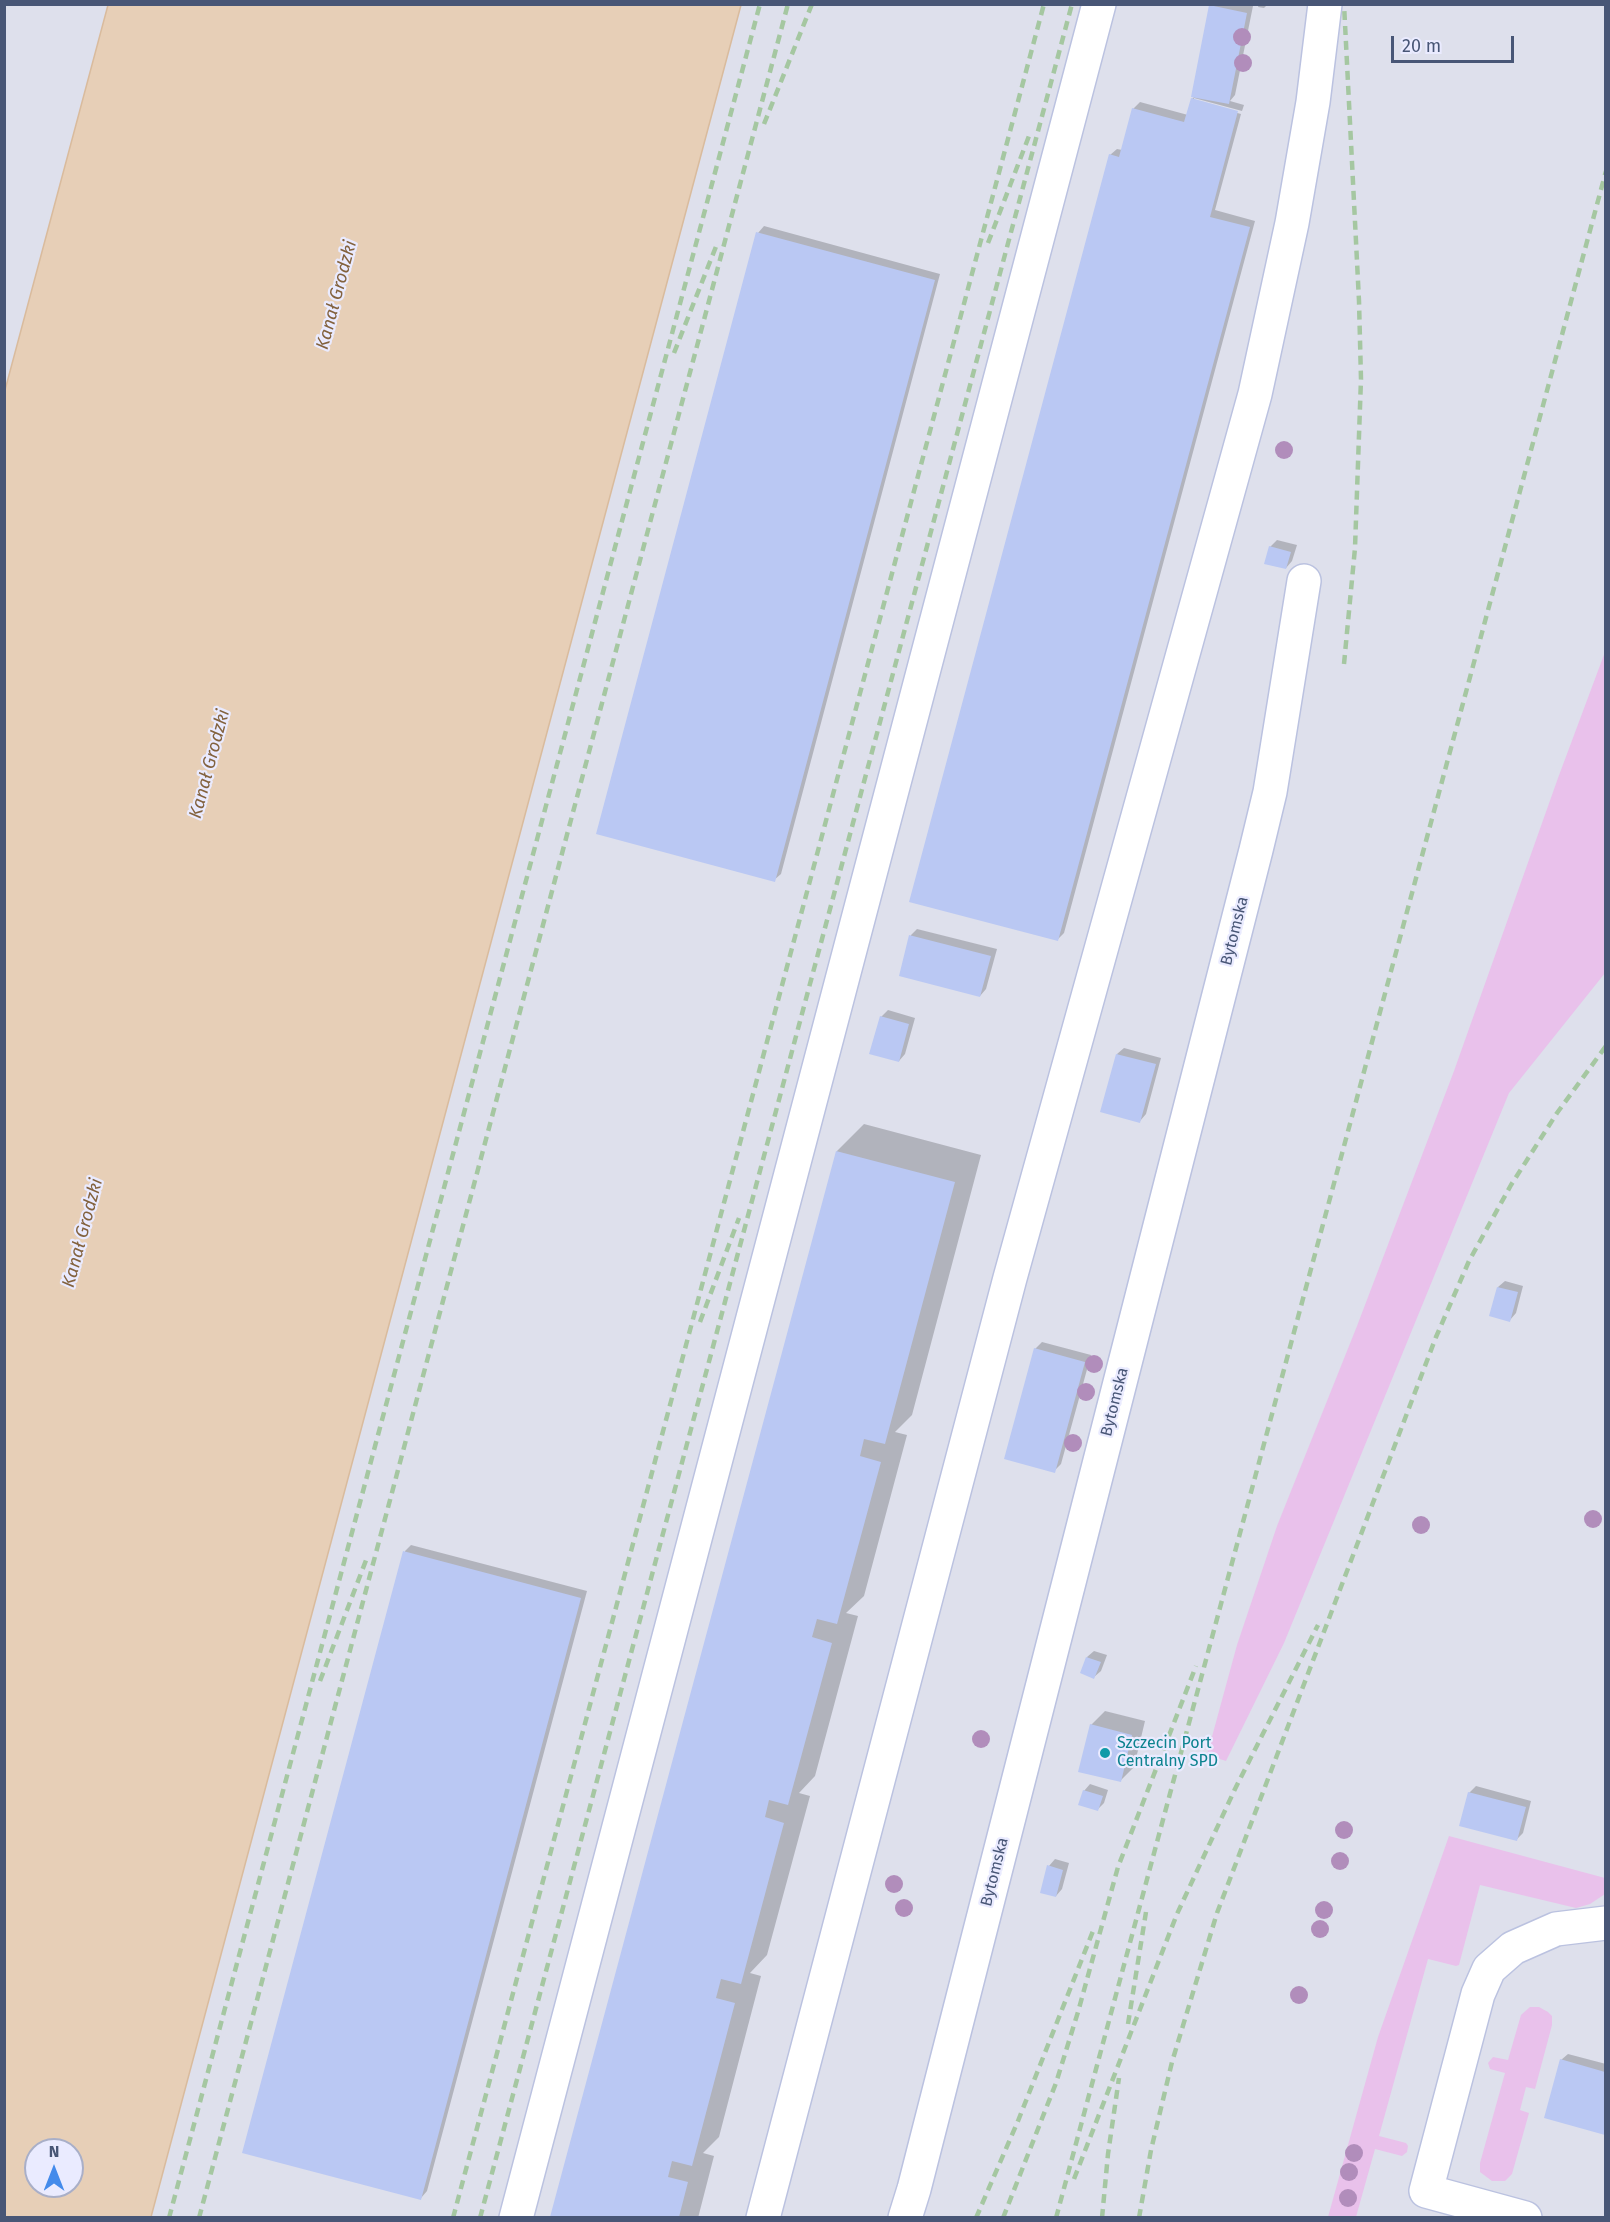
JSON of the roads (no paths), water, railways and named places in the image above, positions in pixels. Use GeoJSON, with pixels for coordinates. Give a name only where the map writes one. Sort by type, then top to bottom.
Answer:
{"type":"FeatureCollection","features":[{"type":"Feature","properties":{"kind":"lane"},"geometry":{"type":"LineString","coordinates":[[516,2217],[1099,4]]}},
{"type":"Feature","properties":{"kind":"lane"},"geometry":{"type":"LineString","coordinates":[[763,2217],[1010,1278],[1255,394],[1292,223],[1313,102],[1325,4]]}},
{"type":"Feature","properties":{"kind":"lane","name":"Bytomska"},"geometry":{"type":"LineString","coordinates":[[905,2217],[917,2178],[1256,850],[1272,781],[1304,581]]}},
{"type":"Feature","properties":{"kind":"lane"},"geometry":{"type":"LineString","coordinates":[[1525,2217],[1426,2191],[1478,1994],[1489,1969],[1513,1948],[1556,1929],[1605,1923]]}},
{"type":"Feature","properties":{"kind":"water","name":"Kanał Grodzki"},"geometry":{"type":"Polygon","coordinates":[[[108,5],[741,5],[151,2217],[5,2218],[5,390],[108,5]]]}},
{"type":"Feature","properties":{"kind":"railway"},"geometry":{"type":"LineString","coordinates":[[169,2218],[760,4]]}},
{"type":"Feature","properties":{"kind":"railway"},"geometry":{"type":"LineString","coordinates":[[199,2218],[788,4]]}},
{"type":"Feature","properties":{"kind":"railway"},"geometry":{"type":"LineString","coordinates":[[764,124],[812,4]]}},
{"type":"Feature","properties":{"kind":"railway"},"geometry":{"type":"LineString","coordinates":[[453,2218],[1044,4]]}},
{"type":"Feature","properties":{"kind":"railway"},"geometry":{"type":"LineString","coordinates":[[480,2218],[1072,4]]}},
{"type":"Feature","properties":{"kind":"railway"},"geometry":{"type":"LineString","coordinates":[[1344,4],[1361,379],[1355,548],[1344,664]]}},
{"type":"Feature","properties":{"kind":"railway"},"geometry":{"type":"LineString","coordinates":[[988,243],[1029,136]]}},
{"type":"Feature","properties":{"kind":"railway"},"geometry":{"type":"LineString","coordinates":[[1056,2218],[1606,171]]}},
{"type":"Feature","properties":{"kind":"railway"},"geometry":{"type":"LineString","coordinates":[[674,353],[717,244]]}},
{"type":"Feature","properties":{"kind":"railway"},"geometry":{"type":"LineString","coordinates":[[1139,2218],[1151,2150],[1172,2062],[1217,1913],[1436,1337],[1469,1261],[1511,1185],[1557,1113],[1606,1046]]}},
{"type":"Feature","properties":{"kind":"railway"},"geometry":{"type":"LineString","coordinates":[[700,1322],[739,1218]]}},
{"type":"Feature","properties":{"kind":"railway"},"geometry":{"type":"LineString","coordinates":[[320,1681],[368,1555]]}},
{"type":"Feature","properties":{"kind":"railway"},"geometry":{"type":"LineString","coordinates":[[1074,2179],[1177,1914],[1235,1789],[1318,1625]]}},
{"type":"Feature","properties":{"kind":"railway"},"geometry":{"type":"LineString","coordinates":[[1003,2218],[1056,2083],[1118,1867],[1196,1666]]}},
{"type":"Feature","properties":{"kind":"railway"},"geometry":{"type":"LineString","coordinates":[[1128,2024],[1146,1912]]}},
{"type":"Feature","properties":{"kind":"railway"},"geometry":{"type":"LineString","coordinates":[[976,2218],[1018,2121],[1093,1931]]}},
{"type":"Feature","properties":{"kind":"railway"},"geometry":{"type":"LineString","coordinates":[[1102,2218],[1119,2078]]}},
{"type":"Feature","properties":{"kind":"place","name":"Szczecin Port Centralny SPD"},"geometry":{"type":"Point","coordinates":[1105,1753]}}]}
